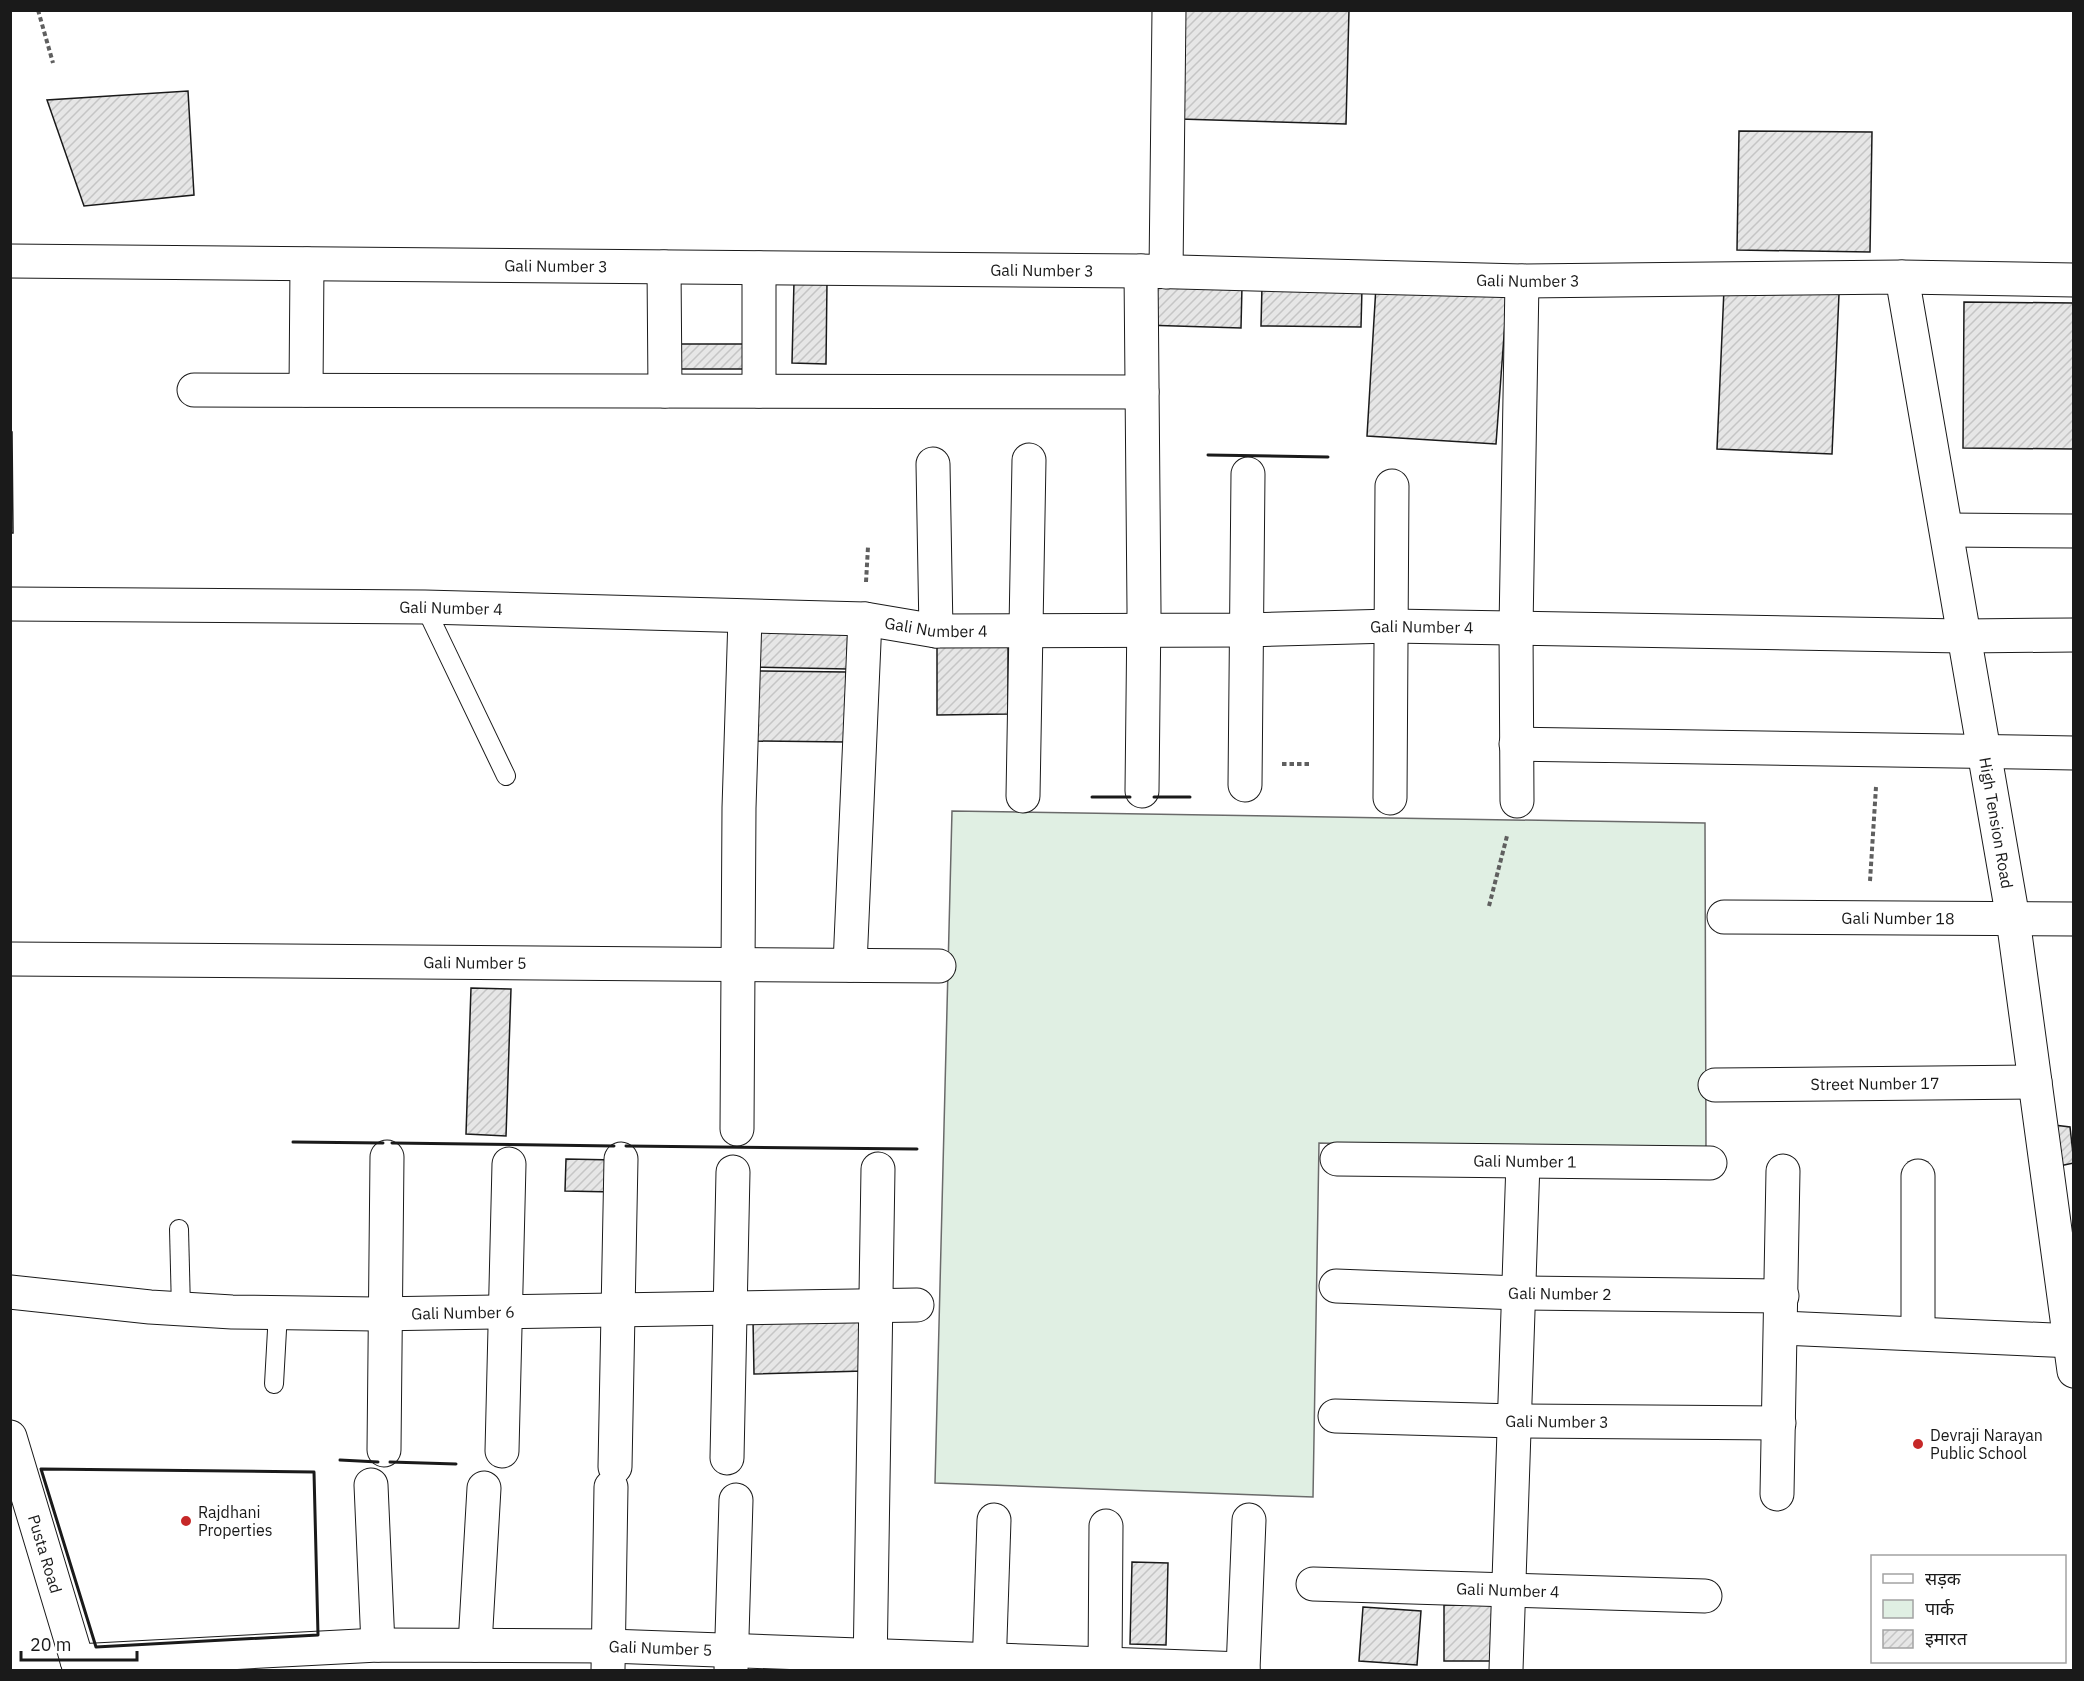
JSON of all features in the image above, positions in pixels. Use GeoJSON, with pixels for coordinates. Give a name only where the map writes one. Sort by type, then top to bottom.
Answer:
{"type":"FeatureCollection","features":[{"type":"Feature","properties":{"kind":"street"},"geometry":{"type":"LineString","coordinates":[[1142,791],[1144,630],[1142,392],[1153,271],[1169,10]]}},
{"type":"Feature","properties":{"kind":"street","name":"Gali Number 3"},"geometry":{"type":"LineString","coordinates":[[10,261],[1153,271],[1522,281],[1902,277],[2073,280]]}},
{"type":"Feature","properties":{"kind":"street"},"geometry":{"type":"LineString","coordinates":[[306,390],[307,264]]}},
{"type":"Feature","properties":{"kind":"street"},"geometry":{"type":"LineString","coordinates":[[664,267],[665,391]]}},
{"type":"Feature","properties":{"kind":"street"},"geometry":{"type":"LineString","coordinates":[[759,268],[759,391]]}},
{"type":"Feature","properties":{"kind":"street","name":"High Tension Road"},"geometry":{"type":"LineString","coordinates":[[1902,277],[1947,530],[1962,636],[1985,752],[2013,919],[2072,1351]]}},
{"type":"Feature","properties":{"kind":"street"},"geometry":{"type":"LineString","coordinates":[[1517,801],[1516,628],[1522,281]]}},
{"type":"Feature","properties":{"kind":"street"},"geometry":{"type":"LineString","coordinates":[[194,390],[1142,392]]}},
{"type":"Feature","properties":{"kind":"street"},"geometry":{"type":"LineString","coordinates":[[1023,796],[1029,460]]}},
{"type":"Feature","properties":{"kind":"street"},"geometry":{"type":"LineString","coordinates":[[933,464],[936,631]]}},
{"type":"Feature","properties":{"kind":"street"},"geometry":{"type":"LineString","coordinates":[[1245,785],[1248,474]]}},
{"type":"Feature","properties":{"kind":"street"},"geometry":{"type":"LineString","coordinates":[[1390,798],[1392,486]]}},
{"type":"Feature","properties":{"kind":"street"},"geometry":{"type":"LineString","coordinates":[[1947,530],[2073,531]]}},
{"type":"Feature","properties":{"kind":"street","name":"Gali Number 4"},"geometry":{"type":"LineString","coordinates":[[10,604],[425,607],[865,619],[936,631],[1247,630],[1391,626],[1962,636],[2073,635]]}},
{"type":"Feature","properties":{"kind":"street"},"geometry":{"type":"LineString","coordinates":[[737,1129],[745,617]]}},
{"type":"Feature","properties":{"kind":"street"},"geometry":{"type":"LineString","coordinates":[[850,965],[865,619]]}},
{"type":"Feature","properties":{"kind":"street"},"geometry":{"type":"LineString","coordinates":[[1516,744],[2073,753]]}},
{"type":"Feature","properties":{"kind":"street","name":"Gali Number 18"},"geometry":{"type":"LineString","coordinates":[[1724,917],[2073,919]]}},
{"type":"Feature","properties":{"kind":"street","name":"Gali Number 5"},"geometry":{"type":"LineString","coordinates":[[10,959],[939,966]]}},
{"type":"Feature","properties":{"kind":"street","name":"Street Number 17"},"geometry":{"type":"LineString","coordinates":[[1715,1085],[2035,1082]]}},
{"type":"Feature","properties":{"kind":"street"},"geometry":{"type":"LineString","coordinates":[[384,1450],[387,1157]]}},
{"type":"Feature","properties":{"kind":"street"},"geometry":{"type":"LineString","coordinates":[[609,1658],[621,1159]]}},
{"type":"Feature","properties":{"kind":"street","name":"Gali Number 1"},"geometry":{"type":"LineString","coordinates":[[1337,1159],[1710,1163]]}},
{"type":"Feature","properties":{"kind":"street"},"geometry":{"type":"LineString","coordinates":[[1506,1671],[1524,1162]]}},
{"type":"Feature","properties":{"kind":"street"},"geometry":{"type":"LineString","coordinates":[[502,1451],[509,1164]]}},
{"type":"Feature","properties":{"kind":"street"},"geometry":{"type":"LineString","coordinates":[[870,1662],[878,1169]]}},
{"type":"Feature","properties":{"kind":"street"},"geometry":{"type":"LineString","coordinates":[[1777,1494],[1782,1328],[1783,1171]]}},
{"type":"Feature","properties":{"kind":"street"},"geometry":{"type":"LineString","coordinates":[[727,1458],[733,1172]]}},
{"type":"Feature","properties":{"kind":"street"},"geometry":{"type":"LineString","coordinates":[[1918,1176],[1918,1333]]}},
{"type":"Feature","properties":{"kind":"street","name":"Gali Number 2"},"geometry":{"type":"LineString","coordinates":[[1336,1286],[1519,1293],[1782,1296]]}},
{"type":"Feature","properties":{"kind":"street","name":"Gali Number 6"},"geometry":{"type":"LineString","coordinates":[[10,1292],[181,1308],[387,1314],[917,1305]]}},
{"type":"Feature","properties":{"kind":"street"},"geometry":{"type":"LineString","coordinates":[[1782,1328],[1918,1333],[2072,1351]]}},
{"type":"Feature","properties":{"kind":"street","name":"Gali Number 3"},"geometry":{"type":"LineString","coordinates":[[1335,1416],[1514,1421],[1779,1423]]}},
{"type":"Feature","properties":{"kind":"street","name":"Pusta Road"},"geometry":{"type":"LineString","coordinates":[[10,1437],[78,1666]]}},
{"type":"Feature","properties":{"kind":"street"},"geometry":{"type":"LineString","coordinates":[[371,1485],[378,1646]]}},
{"type":"Feature","properties":{"kind":"street"},"geometry":{"type":"LineString","coordinates":[[475,1646],[484,1488]]}},
{"type":"Feature","properties":{"kind":"street"},"geometry":{"type":"LineString","coordinates":[[731,1660],[736,1500]]}},
{"type":"Feature","properties":{"kind":"street"},"geometry":{"type":"LineString","coordinates":[[990,1665],[994,1520]]}},
{"type":"Feature","properties":{"kind":"street"},"geometry":{"type":"LineString","coordinates":[[1243,1670],[1249,1520]]}},
{"type":"Feature","properties":{"kind":"street"},"geometry":{"type":"LineString","coordinates":[[1105,1668],[1106,1526]]}},
{"type":"Feature","properties":{"kind":"street","name":"Gali Number 4"},"geometry":{"type":"LineString","coordinates":[[1313,1584],[1705,1596]]}},
{"type":"Feature","properties":{"kind":"street","name":"Gali Number 5"},"geometry":{"type":"LineString","coordinates":[[78,1666],[378,1646],[475,1646],[609,1658],[1243,1670]]}},
{"type":"Feature","properties":{"kind":"lane"},"geometry":{"type":"LineString","coordinates":[[425,607],[506,776]]}},
{"type":"Feature","properties":{"kind":"lane"},"geometry":{"type":"LineString","coordinates":[[179,1229],[181,1308]]}},
{"type":"Feature","properties":{"kind":"lane"},"geometry":{"type":"LineString","coordinates":[[274,1384],[278,1312]]}},
{"type":"Feature","properties":{"kind":"path"},"geometry":{"type":"LineString","coordinates":[[38,10],[53,63]]}},
{"type":"Feature","properties":{"kind":"path"},"geometry":{"type":"LineString","coordinates":[[1867,918],[1879,750]]}},
{"type":"Feature","properties":{"kind":"path"},"geometry":{"type":"LineString","coordinates":[[1489,906],[1517,801]]}},
{"type":"Feature","properties":{"kind":"green space"},"geometry":{"type":"Polygon","coordinates":[[[952,811],[1705,823],[1706,1152],[1319,1143],[1313,1497],[935,1483],[952,811]]]}},
{"type":"Feature","properties":{"kind":"building"},"geometry":{"type":"Polygon","coordinates":[[[1183,10],[1349,10],[1346,124],[1180,119],[1183,10]]]}},
{"type":"Feature","properties":{"kind":"building"},"geometry":{"type":"Polygon","coordinates":[[[188,91],[194,195],[84,206],[47,100],[188,91]]]}},
{"type":"Feature","properties":{"kind":"building"},"geometry":{"type":"Polygon","coordinates":[[[1739,131],[1872,132],[1870,252],[1737,250],[1739,131]]]}},
{"type":"Feature","properties":{"kind":"building"},"geometry":{"type":"Polygon","coordinates":[[[794,281],[827,282],[826,364],[792,363],[794,281]]]}},
{"type":"Feature","properties":{"kind":"building"},"geometry":{"type":"Polygon","coordinates":[[[1144,282],[1242,286],[1241,328],[1143,325],[1144,282]]]}},
{"type":"Feature","properties":{"kind":"building"},"geometry":{"type":"Polygon","coordinates":[[[1262,286],[1362,288],[1361,327],[1261,326],[1262,286]]]}},
{"type":"Feature","properties":{"kind":"building"},"geometry":{"type":"Polygon","coordinates":[[[1376,286],[1507,295],[1496,444],[1367,436],[1376,286]]]}},
{"type":"Feature","properties":{"kind":"building"},"geometry":{"type":"Polygon","coordinates":[[[1724,289],[1839,294],[1832,454],[1717,449],[1724,289]]]}},
{"type":"Feature","properties":{"kind":"building"},"geometry":{"type":"Polygon","coordinates":[[[1964,302],[2074,303],[2074,449],[1963,448],[1964,302]]]}},
{"type":"Feature","properties":{"kind":"building"},"geometry":{"type":"Polygon","coordinates":[[[679,344],[755,344],[755,369],[679,369],[679,344]]]}},
{"type":"Feature","properties":{"kind":"building"},"geometry":{"type":"Polygon","coordinates":[[[10,432],[12,432],[13,533],[10,533],[10,432]]]}},
{"type":"Feature","properties":{"kind":"building"},"geometry":{"type":"Polygon","coordinates":[[[748,623],[848,624],[847,669],[747,667],[748,623]]]}},
{"type":"Feature","properties":{"kind":"building"},"geometry":{"type":"Polygon","coordinates":[[[1008,641],[1008,714],[937,715],[937,642],[1008,641]]]}},
{"type":"Feature","properties":{"kind":"building"},"geometry":{"type":"Polygon","coordinates":[[[753,671],[846,672],[846,742],[752,741],[753,671]]]}},
{"type":"Feature","properties":{"kind":"building"},"geometry":{"type":"Polygon","coordinates":[[[471,988],[511,989],[506,1136],[466,1134],[471,988]]]}},
{"type":"Feature","properties":{"kind":"building"},"geometry":{"type":"Polygon","coordinates":[[[2054,1125],[2070,1127],[2074,1163],[2059,1166],[2054,1125]]]}},
{"type":"Feature","properties":{"kind":"building"},"geometry":{"type":"Polygon","coordinates":[[[566,1159],[615,1160],[614,1192],[565,1191],[566,1159]]]}},
{"type":"Feature","properties":{"kind":"building"},"geometry":{"type":"Polygon","coordinates":[[[863,1318],[864,1371],[754,1374],[753,1320],[863,1318]]]}},
{"type":"Feature","properties":{"kind":"building"},"geometry":{"type":"Polygon","coordinates":[[[1132,1562],[1168,1563],[1166,1645],[1130,1644],[1132,1562]]]}},
{"type":"Feature","properties":{"kind":"building"},"geometry":{"type":"Polygon","coordinates":[[[1444,1605],[1495,1605],[1495,1661],[1444,1661],[1444,1605]]]}},
{"type":"Feature","properties":{"kind":"building"},"geometry":{"type":"Polygon","coordinates":[[[1363,1607],[1421,1611],[1417,1665],[1359,1661],[1363,1607]]]}},
{"type":"Feature","properties":{"kind":"wall"},"geometry":{"type":"LineString","coordinates":[[1208,455],[1328,457]]}},
{"type":"Feature","properties":{"kind":"wall"},"geometry":{"type":"LineString","coordinates":[[1092,797],[1130,797]]}},
{"type":"Feature","properties":{"kind":"wall"},"geometry":{"type":"LineString","coordinates":[[1154,797],[1190,797]]}},
{"type":"Feature","properties":{"kind":"wall"},"geometry":{"type":"LineString","coordinates":[[293,1142],[383,1143]]}},
{"type":"Feature","properties":{"kind":"wall"},"geometry":{"type":"LineString","coordinates":[[392,1143],[614,1146]]}},
{"type":"Feature","properties":{"kind":"wall"},"geometry":{"type":"LineString","coordinates":[[626,1146],[917,1149]]}},
{"type":"Feature","properties":{"kind":"wall"},"geometry":{"type":"LineString","coordinates":[[340,1460],[378,1462]]}},
{"type":"Feature","properties":{"kind":"wall"},"geometry":{"type":"LineString","coordinates":[[390,1462],[456,1464]]}},
{"type":"Feature","properties":{"kind":"wall"},"geometry":{"type":"LineString","coordinates":[[41,1469],[314,1472],[318,1635],[96,1647],[41,1469]]}},
{"type":"Feature","properties":{"kind":"place","name":"Devraji Narayan Public School"},"geometry":{"type":"Point","coordinates":[1918,1444]}},
{"type":"Feature","properties":{"kind":"place","name":"Rajdhani Properties"},"geometry":{"type":"Point","coordinates":[186,1521]}}]}
